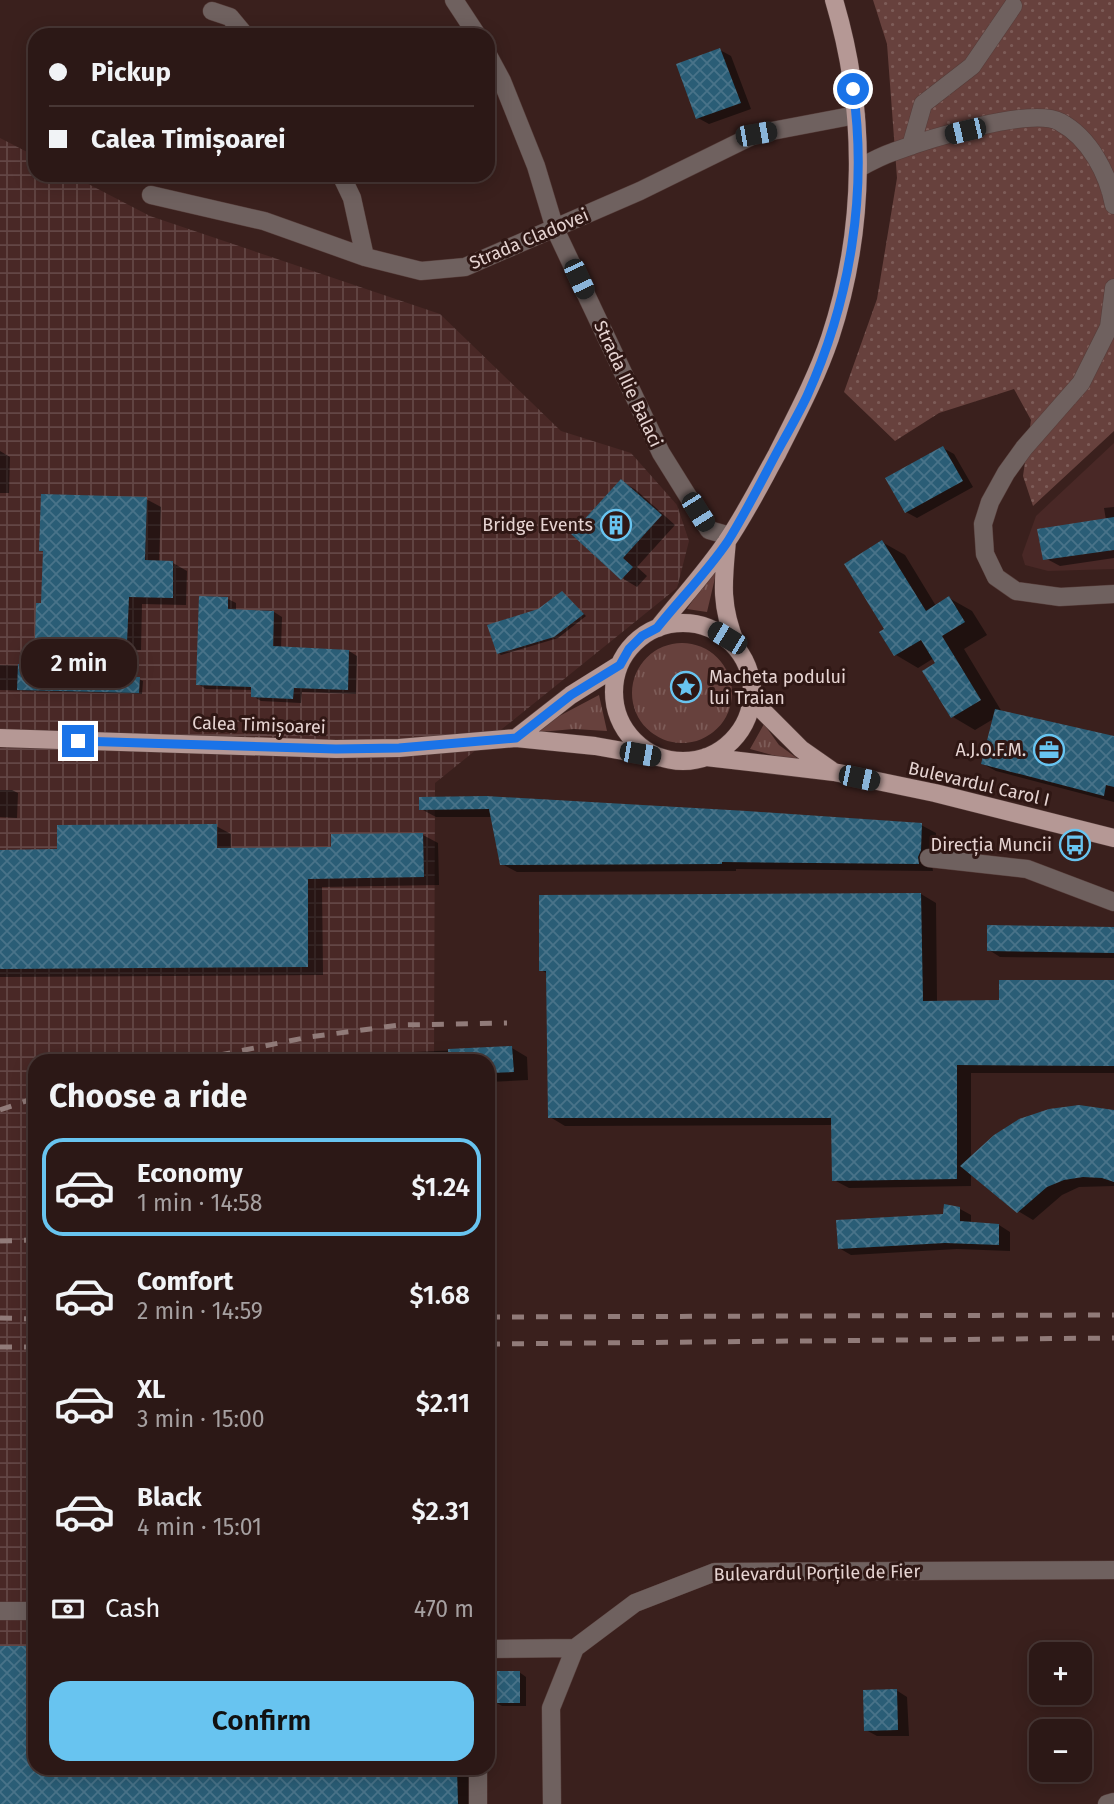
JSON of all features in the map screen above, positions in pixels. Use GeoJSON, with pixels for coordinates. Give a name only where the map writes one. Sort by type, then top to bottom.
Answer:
{"type":"FeatureCollection","features":[{"type":"Feature","properties":{"kind":"main road"},"geometry":{"type":"LineString","coordinates":[[657,628],[729,539],[752,501],[807,396],[829,340],[846,281],[859,168],[856,115],[845,36],[834,0]]}},
{"type":"Feature","properties":{"kind":"main road"},"geometry":{"type":"LineString","coordinates":[[729,539],[723,582],[724,606],[727,623],[750,674],[752,700],[747,719],[737,735],[723,748],[706,757],[685,761],[663,758],[642,747],[626,731],[617,710],[614,688],[620,665],[629,649],[642,636],[675,623],[694,623],[719,633],[739,651]]}},
{"type":"Feature","properties":{"kind":"main road"},"geometry":{"type":"LineString","coordinates":[[516,738],[571,695],[620,665]]}},
{"type":"Feature","properties":{"kind":"main road","name":"Bulevardul Carol I"},"geometry":{"type":"LineString","coordinates":[[752,700],[801,749],[834,772]]}},
{"type":"Feature","properties":{"kind":"main road","name":"Calea Timișoarei"},"geometry":{"type":"LineString","coordinates":[[0,738],[336,749],[399,748],[516,738],[595,746],[663,758]]}},
{"type":"Feature","properties":{"kind":"main road","name":"Bulevardul Carol I"},"geometry":{"type":"LineString","coordinates":[[706,757],[834,772],[935,793],[1114,838]]}},
{"type":"Feature","properties":{"kind":"street"},"geometry":{"type":"LineString","coordinates":[[454,0],[472,28]]}},
{"type":"Feature","properties":{"kind":"street"},"geometry":{"type":"LineString","coordinates":[[911,146],[923,104],[972,66],[1013,6]]}},
{"type":"Feature","properties":{"kind":"street"},"geometry":{"type":"LineString","coordinates":[[212,11],[230,17],[239,28]]}},
{"type":"Feature","properties":{"kind":"street","name":"Strada Ilie Balaci"},"geometry":{"type":"LineString","coordinates":[[495,68],[536,166],[555,229],[661,453],[709,530],[729,539]]}},
{"type":"Feature","properties":{"kind":"street","name":"Strada Cladovei"},"geometry":{"type":"LineString","coordinates":[[151,195],[264,221],[365,257],[421,271],[465,267],[640,191],[756,134],[856,115]]}},
{"type":"Feature","properties":{"kind":"street"},"geometry":{"type":"LineString","coordinates":[[859,168],[891,152],[911,146],[1013,119],[1036,117],[1059,121],[1082,139],[1109,181],[1114,205]]}},
{"type":"Feature","properties":{"kind":"street"},"geometry":{"type":"LineString","coordinates":[[344,182],[352,198],[365,257]]}},
{"type":"Feature","properties":{"kind":"street"},"geometry":{"type":"LineString","coordinates":[[1114,288],[1109,327],[1081,383],[1024,448],[1006,473],[990,502],[983,524],[985,554],[996,577],[1016,591],[1060,597],[1114,594]]}},
{"type":"Feature","properties":{"kind":"street"},"geometry":{"type":"LineString","coordinates":[[929,858],[1027,869],[1114,902]]}},
{"type":"Feature","properties":{"kind":"street","name":"Bulevardul Porțile de Fier"},"geometry":{"type":"LineString","coordinates":[[575,1648],[635,1604],[715,1572],[1114,1570]]}},
{"type":"Feature","properties":{"kind":"street"},"geometry":{"type":"LineString","coordinates":[[0,1611],[28,1611]]}},
{"type":"Feature","properties":{"kind":"street"},"geometry":{"type":"LineString","coordinates":[[495,1649],[575,1648],[551,1708],[552,1804]]}},
{"type":"Feature","properties":{"kind":"street"},"geometry":{"type":"LineString","coordinates":[[478,1775],[478,1804]]}},
{"type":"Feature","properties":{"kind":"street"},"geometry":{"type":"LineString","coordinates":[[1107,1804],[1114,1802]]}},
{"type":"Feature","properties":{"kind":"shaded area"},"geometry":{"type":"Polygon","coordinates":[[[0,138],[28,152],[28,182],[84,182],[150,216],[440,314],[561,431],[631,453],[677,505],[689,541],[677,588],[435,783],[434,1054],[28,1054],[28,1775],[437,1775],[438,1804],[0,1804],[0,138]]]}},
{"type":"Feature","properties":{"kind":"shaded area"},"geometry":{"type":"Polygon","coordinates":[[[1114,443],[1114,569],[1048,571],[1025,565],[1022,555],[1036,516],[1114,443]]]}},
{"type":"Feature","properties":{"kind":"green space"},"geometry":{"type":"Polygon","coordinates":[[[873,0],[1114,0],[1114,431],[1033,506],[1023,476],[1031,420],[1014,389],[939,413],[895,441],[844,392],[877,299],[897,178],[887,44],[873,0]]]}},
{"type":"Feature","properties":{"kind":"green space"},"geometry":{"type":"Polygon","coordinates":[[[719,561],[707,612],[687,609],[719,561]]]}},
{"type":"Feature","properties":{"kind":"green space"},"geometry":{"type":"Polygon","coordinates":[[[682,643],[710,651],[724,665],[732,693],[724,721],[710,735],[682,743],[654,735],[640,721],[632,693],[640,665],[654,651],[682,643]]]}},
{"type":"Feature","properties":{"kind":"green space"},"geometry":{"type":"Polygon","coordinates":[[[599,695],[607,731],[574,729],[527,733],[599,695]]]}},
{"type":"Feature","properties":{"kind":"green space"},"geometry":{"type":"Polygon","coordinates":[[[764,724],[779,745],[805,764],[750,749],[764,724]]]}},
{"type":"Feature","properties":{"kind":"building"},"geometry":{"type":"Polygon","coordinates":[[[720,48],[741,103],[696,119],[676,64],[720,48]]]}},
{"type":"Feature","properties":{"kind":"building"},"geometry":{"type":"Polygon","coordinates":[[[943,446],[963,481],[905,513],[885,478],[943,446]]]}},
{"type":"Feature","properties":{"kind":"building","name":"Bridge Events"},"geometry":{"type":"Polygon","coordinates":[[[621,479],[662,515],[623,558],[633,567],[621,580],[571,534],[621,479]]]}},
{"type":"Feature","properties":{"kind":"building"},"geometry":{"type":"Polygon","coordinates":[[[41,494],[147,497],[145,560],[173,561],[173,598],[129,597],[127,643],[35,640],[36,603],[41,603],[41,494]]]}},
{"type":"Feature","properties":{"kind":"building"},"geometry":{"type":"Polygon","coordinates":[[[1114,517],[1114,550],[1043,560],[1037,529],[1114,517]]]}},
{"type":"Feature","properties":{"kind":"building"},"geometry":{"type":"Polygon","coordinates":[[[882,540],[926,611],[949,596],[965,622],[942,636],[981,700],[951,718],[922,671],[935,663],[921,640],[894,656],[879,632],[884,629],[844,564],[882,540]]]}},
{"type":"Feature","properties":{"kind":"building"},"geometry":{"type":"Polygon","coordinates":[[[562,591],[584,614],[554,637],[497,654],[487,625],[538,609],[562,591]]]}},
{"type":"Feature","properties":{"kind":"building"},"geometry":{"type":"Polygon","coordinates":[[[199,596],[228,597],[228,609],[274,611],[273,646],[349,650],[348,690],[294,688],[293,699],[251,697],[251,687],[196,685],[199,596]]]}},
{"type":"Feature","properties":{"kind":"building"},"geometry":{"type":"Polygon","coordinates":[[[18,664],[41,664],[41,674],[140,677],[139,693],[17,690],[18,664]]]}},
{"type":"Feature","properties":{"kind":"building","name":"A.J.O.F.M."},"geometry":{"type":"Polygon","coordinates":[[[995,709],[1114,736],[1114,787],[1106,785],[1104,796],[981,764],[995,709]]]}},
{"type":"Feature","properties":{"kind":"building"},"geometry":{"type":"Polygon","coordinates":[[[486,796],[922,823],[921,850],[919,864],[722,862],[500,865],[489,809],[419,810],[419,797],[486,796]]]}},
{"type":"Feature","properties":{"kind":"building"},"geometry":{"type":"Polygon","coordinates":[[[217,824],[217,848],[331,847],[331,834],[423,833],[424,877],[308,879],[308,967],[0,969],[0,850],[57,849],[57,825],[217,824]]]}},
{"type":"Feature","properties":{"kind":"building"},"geometry":{"type":"Polygon","coordinates":[[[921,893],[923,1001],[999,1000],[999,980],[1114,980],[1114,1066],[957,1065],[957,1179],[832,1181],[831,1118],[548,1118],[546,971],[539,971],[539,895],[921,893]]]}},
{"type":"Feature","properties":{"kind":"building"},"geometry":{"type":"Polygon","coordinates":[[[987,925],[1114,927],[1114,953],[987,951],[987,925]]]}},
{"type":"Feature","properties":{"kind":"building"},"geometry":{"type":"Polygon","coordinates":[[[512,1046],[514,1072],[495,1073],[495,1054],[448,1054],[448,1049],[512,1046]]]}},
{"type":"Feature","properties":{"kind":"building"},"geometry":{"type":"Polygon","coordinates":[[[1079,1105],[1114,1110],[1114,1182],[1083,1177],[1064,1180],[1047,1187],[1017,1213],[960,1166],[994,1135],[1019,1119],[1049,1109],[1079,1105]]]}},
{"type":"Feature","properties":{"kind":"building"},"geometry":{"type":"Polygon","coordinates":[[[944,1204],[960,1207],[960,1221],[999,1224],[999,1245],[945,1243],[838,1249],[836,1220],[943,1214],[944,1204]]]}},
{"type":"Feature","properties":{"kind":"building"},"geometry":{"type":"Polygon","coordinates":[[[0,1646],[28,1646],[28,1775],[457,1775],[458,1804],[0,1804],[0,1646]]]}},
{"type":"Feature","properties":{"kind":"building"},"geometry":{"type":"Polygon","coordinates":[[[495,1671],[520,1671],[520,1703],[495,1703],[495,1671]]]}},
{"type":"Feature","properties":{"kind":"building"},"geometry":{"type":"Polygon","coordinates":[[[897,1689],[898,1730],[864,1731],[863,1690],[897,1689]]]}},
{"type":"Feature","properties":{"kind":"railway"},"geometry":{"type":"LineString","coordinates":[[225,1054],[309,1037],[400,1025],[507,1023]]}},
{"type":"Feature","properties":{"kind":"railway"},"geometry":{"type":"LineString","coordinates":[[0,1110],[28,1100]]}},
{"type":"Feature","properties":{"kind":"railway"},"geometry":{"type":"LineString","coordinates":[[0,1241],[28,1240]]}},
{"type":"Feature","properties":{"kind":"railway"},"geometry":{"type":"LineString","coordinates":[[495,1317],[1114,1315]]}},
{"type":"Feature","properties":{"kind":"railway"},"geometry":{"type":"LineString","coordinates":[[0,1318],[28,1319]]}},
{"type":"Feature","properties":{"kind":"railway"},"geometry":{"type":"LineString","coordinates":[[495,1344],[1114,1338]]}},
{"type":"Feature","properties":{"kind":"railway"},"geometry":{"type":"LineString","coordinates":[[0,1347],[28,1347]]}},
{"type":"Feature","properties":{"kind":"place","name":"Bridge Events"},"geometry":{"type":"Point","coordinates":[616,525]}},
{"type":"Feature","properties":{"kind":"place","name":"Macheta podului lui Traian"},"geometry":{"type":"Point","coordinates":[686,687]}},
{"type":"Feature","properties":{"kind":"place","name":"A.J.O.F.M."},"geometry":{"type":"Point","coordinates":[1049,750]}},
{"type":"Feature","properties":{"kind":"place","name":"Direcția Muncii"},"geometry":{"type":"Point","coordinates":[1075,845]}},
{"type":"Feature","properties":{"kind":"route"},"geometry":{"type":"LineString","coordinates":[[78,741],[336,749],[399,748],[516,738],[571,695],[620,665],[629,649],[642,636],[657,628],[727,541],[752,501],[807,396],[829,340],[846,281],[855,221],[859,168],[853,89]]}}]}
